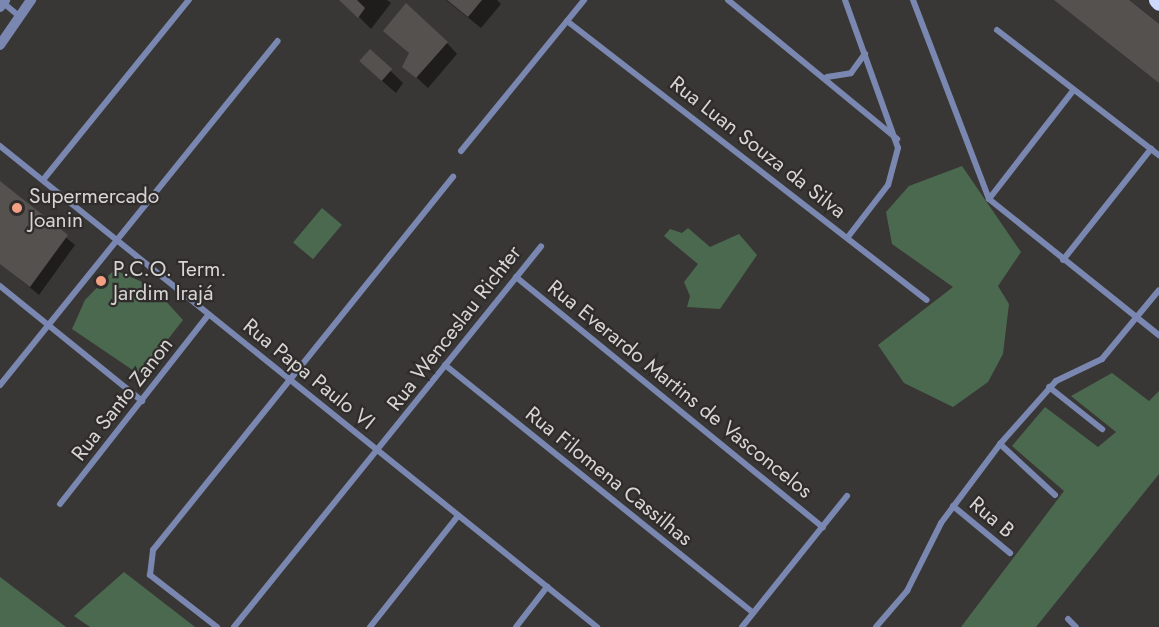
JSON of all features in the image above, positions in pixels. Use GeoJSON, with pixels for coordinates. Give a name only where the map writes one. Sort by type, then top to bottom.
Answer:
{"type":"FeatureCollection","features":[{"type":"Feature","properties":{"kind":"main road"},"geometry":{"type":"LineString","coordinates":[[1156,0],[1159,3]]}},
{"type":"Feature","properties":{"kind":"street"},"geometry":{"type":"LineString","coordinates":[[0,45],[31,0]]}},
{"type":"Feature","properties":{"kind":"street"},"geometry":{"type":"LineString","coordinates":[[43,180],[189,0]]}},
{"type":"Feature","properties":{"kind":"street"},"geometry":{"type":"LineString","coordinates":[[461,151],[584,0]]}},
{"type":"Feature","properties":{"kind":"street"},"geometry":{"type":"LineString","coordinates":[[728,0],[827,77],[897,140]]}},
{"type":"Feature","properties":{"kind":"street"},"geometry":{"type":"LineString","coordinates":[[845,0],[897,140],[888,185],[848,237]]}},
{"type":"Feature","properties":{"kind":"street"},"geometry":{"type":"LineString","coordinates":[[913,0],[989,199],[1159,335]]}},
{"type":"Feature","properties":{"kind":"street"},"geometry":{"type":"LineString","coordinates":[[2,2],[19,16]]}},
{"type":"Feature","properties":{"kind":"street","name":"Rua Luan Souza da Silva"},"geometry":{"type":"LineString","coordinates":[[567,21],[927,300]]}},
{"type":"Feature","properties":{"kind":"street"},"geometry":{"type":"LineString","coordinates":[[997,30],[1072,92],[1159,155]]}},
{"type":"Feature","properties":{"kind":"street"},"geometry":{"type":"LineString","coordinates":[[0,385],[278,41]]}},
{"type":"Feature","properties":{"kind":"street"},"geometry":{"type":"LineString","coordinates":[[827,77],[851,73],[865,54]]}},
{"type":"Feature","properties":{"kind":"street"},"geometry":{"type":"LineString","coordinates":[[989,199],[1072,92]]}},
{"type":"Feature","properties":{"kind":"street","name":"Rua Papa Paulo VI"},"geometry":{"type":"LineString","coordinates":[[0,146],[597,627]]}},
{"type":"Feature","properties":{"kind":"street"},"geometry":{"type":"LineString","coordinates":[[1063,260],[1151,149]]}},
{"type":"Feature","properties":{"kind":"street"},"geometry":{"type":"LineString","coordinates":[[217,627],[150,575],[153,550],[453,177]]}},
{"type":"Feature","properties":{"kind":"street","name":"Rua Wenceslau Richter"},"geometry":{"type":"LineString","coordinates":[[234,627],[378,452],[541,246]]}},
{"type":"Feature","properties":{"kind":"street","name":"Rua Everardo Martins de Vasconcelos"},"geometry":{"type":"LineString","coordinates":[[516,277],[824,527]]}},
{"type":"Feature","properties":{"kind":"street"},"geometry":{"type":"LineString","coordinates":[[0,286],[142,400]]}},
{"type":"Feature","properties":{"kind":"street"},"geometry":{"type":"LineString","coordinates":[[876,627],[907,591],[953,506],[1000,444],[1049,387],[1099,362],[1159,290]]}},
{"type":"Feature","properties":{"kind":"street","name":"Rua Santo Zanon"},"geometry":{"type":"LineString","coordinates":[[60,504],[209,314]]}},
{"type":"Feature","properties":{"kind":"street","name":"Rua Filomena Cassilhas"},"geometry":{"type":"LineString","coordinates":[[445,365],[753,613]]}},
{"type":"Feature","properties":{"kind":"street"},"geometry":{"type":"LineString","coordinates":[[1049,387],[1102,429]]}},
{"type":"Feature","properties":{"kind":"street"},"geometry":{"type":"LineString","coordinates":[[1000,444],[1055,495]]}},
{"type":"Feature","properties":{"kind":"street","name":"Rua Everardo Martins de Vasconcelos"},"geometry":{"type":"LineString","coordinates":[[742,627],[847,496]]}},
{"type":"Feature","properties":{"kind":"street","name":"Rua B"},"geometry":{"type":"LineString","coordinates":[[953,506],[1010,553]]}},
{"type":"Feature","properties":{"kind":"street"},"geometry":{"type":"LineString","coordinates":[[370,627],[458,516]]}},
{"type":"Feature","properties":{"kind":"street"},"geometry":{"type":"LineString","coordinates":[[516,627],[547,587]]}},
{"type":"Feature","properties":{"kind":"street"},"geometry":{"type":"LineString","coordinates":[[1068,619],[1076,627]]}},
{"type":"Feature","properties":{"kind":"green space"},"geometry":{"type":"Polygon","coordinates":[[[962,166],[1021,252],[998,286],[1009,304],[1003,354],[988,382],[953,407],[904,383],[878,345],[953,287],[892,244],[886,212],[909,186],[962,166]]]}},
{"type":"Feature","properties":{"kind":"green space"},"geometry":{"type":"Polygon","coordinates":[[[322,208],[342,225],[313,259],[293,242],[322,208]]]}},
{"type":"Feature","properties":{"kind":"green space"},"geometry":{"type":"Polygon","coordinates":[[[688,228],[710,247],[739,234],[757,255],[720,309],[687,307],[690,296],[684,282],[698,264],[664,236],[670,229],[682,233],[688,228]]]}},
{"type":"Feature","properties":{"kind":"green space"},"geometry":{"type":"Polygon","coordinates":[[[114,270],[152,286],[183,320],[140,375],[72,329],[85,300],[114,270]]]}},
{"type":"Feature","properties":{"kind":"green space"},"geometry":{"type":"Polygon","coordinates":[[[1112,373],[1149,401],[1159,391],[1159,474],[1036,627],[961,627],[1064,491],[1012,446],[1045,407],[1098,447],[1116,432],[1071,396],[1112,373]]]}},
{"type":"Feature","properties":{"kind":"green space"},"geometry":{"type":"Polygon","coordinates":[[[124,572],[195,627],[90,627],[74,616],[124,572]]]}},
{"type":"Feature","properties":{"kind":"green space"},"geometry":{"type":"Polygon","coordinates":[[[0,577],[66,627],[0,627],[0,577]]]}},
{"type":"Feature","properties":{"kind":"building"},"geometry":{"type":"Polygon","coordinates":[[[339,0],[357,0],[365,8],[358,18],[339,0]]]}},
{"type":"Feature","properties":{"kind":"building"},"geometry":{"type":"Polygon","coordinates":[[[447,0],[482,0],[468,17],[447,0]]]}},
{"type":"Feature","properties":{"kind":"building"},"geometry":{"type":"Polygon","coordinates":[[[1054,0],[1129,0],[1159,24],[1159,83],[1054,0]]]}},
{"type":"Feature","properties":{"kind":"building"},"geometry":{"type":"Polygon","coordinates":[[[406,3],[448,42],[416,78],[402,67],[409,53],[383,31],[406,3]]]}},
{"type":"Feature","properties":{"kind":"building"},"geometry":{"type":"Polygon","coordinates":[[[370,49],[392,69],[382,81],[359,61],[370,49]]]}},
{"type":"Feature","properties":{"kind":"building","name":"Supermercado Joanin"},"geometry":{"type":"Polygon","coordinates":[[[0,181],[68,235],[30,287],[0,264],[0,181]]]}},
{"type":"Feature","properties":{"kind":"place","name":"Supermercado Joanin"},"geometry":{"type":"Point","coordinates":[17,208]}},
{"type":"Feature","properties":{"kind":"place","name":"P.C.O. Term. Jardim Irajá"},"geometry":{"type":"Point","coordinates":[101,281]}}]}
